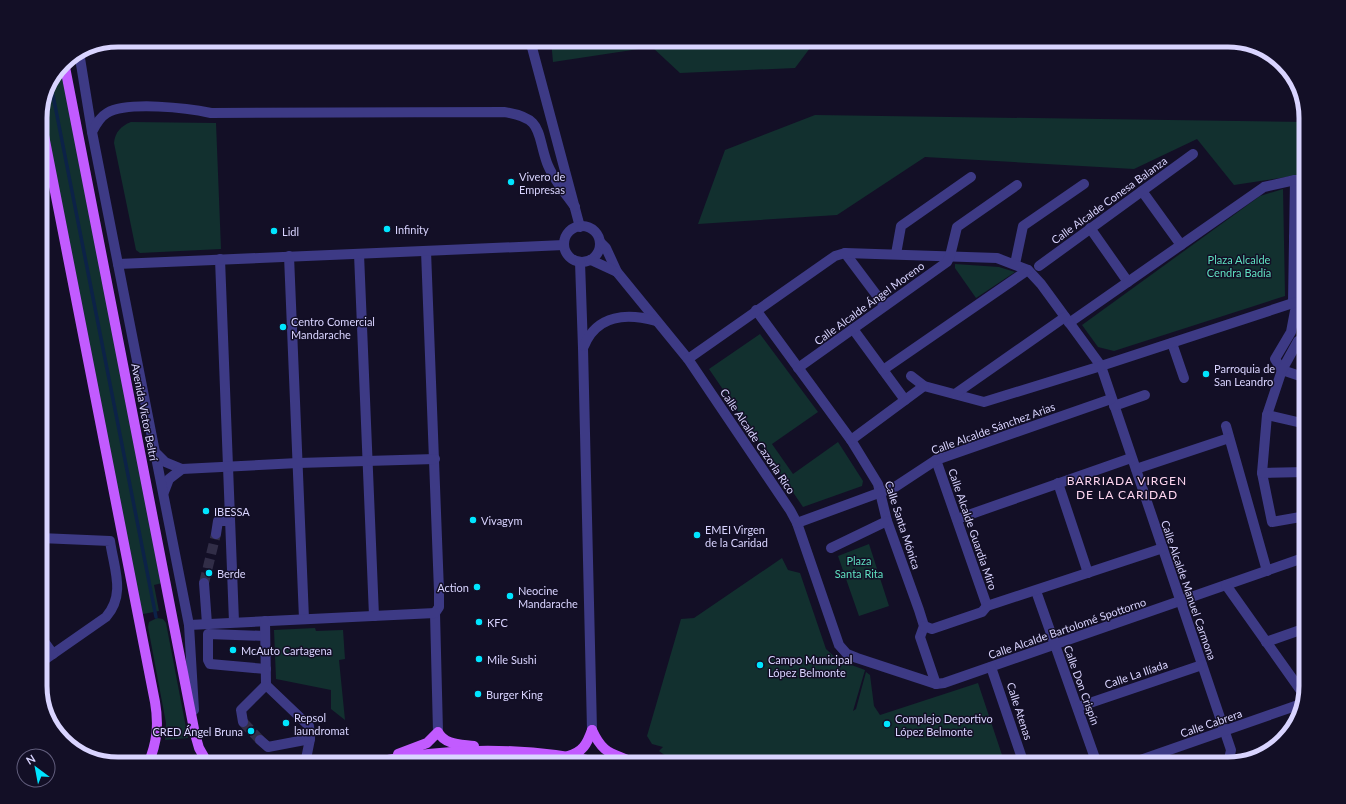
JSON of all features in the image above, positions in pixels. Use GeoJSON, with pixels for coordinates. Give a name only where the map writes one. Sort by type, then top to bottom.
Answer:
{"type":"FeatureCollection","features":[{"type":"Feature","properties":{"kind":"main road","name":"Avenida Víctor Beltrí"},"geometry":{"type":"LineString","coordinates":[[66,71],[195,730],[199,748],[204,757]]}},
{"type":"Feature","properties":{"kind":"main road"},"geometry":{"type":"LineString","coordinates":[[47,151],[156,708],[157,737],[150,757]]}},
{"type":"Feature","properties":{"kind":"main road"},"geometry":{"type":"LineString","coordinates":[[388,757],[427,743],[438,732],[442,738],[451,742],[564,757],[577,753],[584,748],[592,730]]}},
{"type":"Feature","properties":{"kind":"main road"},"geometry":{"type":"LineString","coordinates":[[592,730],[597,741],[606,751],[620,757]]}},
{"type":"Feature","properties":{"kind":"main road"},"geometry":{"type":"LineString","coordinates":[[416,757],[444,753],[486,750],[515,751]]}},
{"type":"Feature","properties":{"kind":"street"},"geometry":{"type":"LineString","coordinates":[[532,47],[580,227]]}},
{"type":"Feature","properties":{"kind":"street"},"geometry":{"type":"LineString","coordinates":[[80,58],[92,132],[189,624],[195,730]]}},
{"type":"Feature","properties":{"kind":"street"},"geometry":{"type":"LineString","coordinates":[[92,132],[102,116],[112,110],[126,107],[187,108],[211,113],[504,112],[521,114],[533,122],[540,134],[547,163],[556,180],[575,207]]}},
{"type":"Feature","properties":{"kind":"street","name":"Calle Alcalde Conesa Balanza"},"geometry":{"type":"LineString","coordinates":[[1039,266],[1193,154]]}},
{"type":"Feature","properties":{"kind":"street"},"geometry":{"type":"LineString","coordinates":[[896,254],[901,226],[971,176]]}},
{"type":"Feature","properties":{"kind":"street"},"geometry":{"type":"LineString","coordinates":[[1295,180],[1294,307],[1291,332],[1275,359],[1282,370],[1299,376]]}},
{"type":"Feature","properties":{"kind":"street"},"geometry":{"type":"LineString","coordinates":[[955,394],[1067,320],[1128,282],[1264,187],[1299,180]]}},
{"type":"Feature","properties":{"kind":"street"},"geometry":{"type":"LineString","coordinates":[[1015,264],[1023,226],[1084,184]]}},
{"type":"Feature","properties":{"kind":"street"},"geometry":{"type":"LineString","coordinates":[[950,256],[957,227],[1018,185]]}},
{"type":"Feature","properties":{"kind":"street"},"geometry":{"type":"LineString","coordinates":[[1142,191],[1181,245]]}},
{"type":"Feature","properties":{"kind":"street"},"geometry":{"type":"LineString","coordinates":[[580,227],[590,228],[595,232],[600,242],[606,248],[617,272],[591,260],[580,262],[568,255],[564,245],[567,236],[571,231],[580,227]]}},
{"type":"Feature","properties":{"kind":"street"},"geometry":{"type":"LineString","coordinates":[[1090,228],[1128,282]]}},
{"type":"Feature","properties":{"kind":"street"},"geometry":{"type":"LineString","coordinates":[[1294,237],[1299,237]]}},
{"type":"Feature","properties":{"kind":"street"},"geometry":{"type":"LineString","coordinates":[[591,260],[599,250],[600,242]]}},
{"type":"Feature","properties":{"kind":"street"},"geometry":{"type":"LineString","coordinates":[[118,264],[564,245]]}},
{"type":"Feature","properties":{"kind":"street"},"geometry":{"type":"LineString","coordinates":[[426,251],[435,459],[439,607],[435,613],[438,732]]}},
{"type":"Feature","properties":{"kind":"street"},"geometry":{"type":"LineString","coordinates":[[845,253],[884,305]]}},
{"type":"Feature","properties":{"kind":"street"},"geometry":{"type":"LineString","coordinates":[[688,359],[835,256],[845,253],[997,258],[1028,270]]}},
{"type":"Feature","properties":{"kind":"street"},"geometry":{"type":"LineString","coordinates":[[359,254],[374,616]]}},
{"type":"Feature","properties":{"kind":"street"},"geometry":{"type":"LineString","coordinates":[[289,256],[304,619]]}},
{"type":"Feature","properties":{"kind":"street","name":"Calle Alcalde Ángel Moreno"},"geometry":{"type":"LineString","coordinates":[[798,368],[884,305],[947,262],[950,256]]}},
{"type":"Feature","properties":{"kind":"street"},"geometry":{"type":"LineString","coordinates":[[220,259],[234,622]]}},
{"type":"Feature","properties":{"kind":"street"},"geometry":{"type":"LineString","coordinates":[[580,262],[592,730]]}},
{"type":"Feature","properties":{"kind":"street"},"geometry":{"type":"LineString","coordinates":[[883,370],[1028,270]]}},
{"type":"Feature","properties":{"kind":"street","name":"Calle Alcalde Manuel Carmona"},"geometry":{"type":"LineString","coordinates":[[1028,270],[1041,284],[1100,366],[1231,750],[1230,757]]}},
{"type":"Feature","properties":{"kind":"street","name":"Calle Alcalde Cazorla Rico"},"geometry":{"type":"LineString","coordinates":[[617,272],[656,322],[688,359],[797,523],[839,645],[847,654],[936,684]]}},
{"type":"Feature","properties":{"kind":"street"},"geometry":{"type":"LineString","coordinates":[[911,376],[924,386],[984,402],[1172,343],[1294,307],[1299,304]]}},
{"type":"Feature","properties":{"kind":"street","name":"Calle Santa Mónica"},"geometry":{"type":"LineString","coordinates":[[756,310],[851,440],[871,471],[924,626]]}},
{"type":"Feature","properties":{"kind":"street"},"geometry":{"type":"LineString","coordinates":[[583,348],[592,332],[611,319],[636,316],[656,322]]}},
{"type":"Feature","properties":{"kind":"street"},"geometry":{"type":"LineString","coordinates":[[853,329],[905,400]]}},
{"type":"Feature","properties":{"kind":"street"},"geometry":{"type":"LineString","coordinates":[[1299,342],[1298,341],[1282,370],[1267,415],[1262,474],[1272,522],[1299,517]]}},
{"type":"Feature","properties":{"kind":"street"},"geometry":{"type":"LineString","coordinates":[[1172,343],[1184,378]]}},
{"type":"Feature","properties":{"kind":"street"},"geometry":{"type":"LineString","coordinates":[[851,440],[924,386]]}},
{"type":"Feature","properties":{"kind":"street","name":"Calle Alcalde Sánchez Arias"},"geometry":{"type":"LineString","coordinates":[[797,523],[880,494],[895,487],[936,460],[1113,402],[1144,395]]}},
{"type":"Feature","properties":{"kind":"street"},"geometry":{"type":"LineString","coordinates":[[1267,415],[1299,422]]}},
{"type":"Feature","properties":{"kind":"street"},"geometry":{"type":"LineString","coordinates":[[1226,426],[1267,571]]}},
{"type":"Feature","properties":{"kind":"street"},"geometry":{"type":"LineString","coordinates":[[1136,469],[1229,438]]}},
{"type":"Feature","properties":{"kind":"street"},"geometry":{"type":"LineString","coordinates":[[156,453],[165,462],[182,469],[368,460],[435,459]]}},
{"type":"Feature","properties":{"kind":"street"},"geometry":{"type":"LineString","coordinates":[[957,519],[1131,458]]}},
{"type":"Feature","properties":{"kind":"street","name":"Calle Alcalde Guardia Miro"},"geometry":{"type":"LineString","coordinates":[[936,460],[987,606]]}},
{"type":"Feature","properties":{"kind":"street"},"geometry":{"type":"LineString","coordinates":[[164,492],[169,479],[182,469]]}},
{"type":"Feature","properties":{"kind":"street"},"geometry":{"type":"LineString","coordinates":[[1262,474],[1299,472]]}},
{"type":"Feature","properties":{"kind":"street"},"geometry":{"type":"LineString","coordinates":[[1058,484],[1088,573]]}},
{"type":"Feature","properties":{"kind":"street"},"geometry":{"type":"LineString","coordinates":[[216,534],[218,521],[230,521]]}},
{"type":"Feature","properties":{"kind":"street"},"geometry":{"type":"LineString","coordinates":[[831,548],[887,521]]}},
{"type":"Feature","properties":{"kind":"street"},"geometry":{"type":"LineString","coordinates":[[47,538],[110,541],[119,593],[116,602],[106,617],[47,658]]}},
{"type":"Feature","properties":{"kind":"street"},"geometry":{"type":"LineString","coordinates":[[936,684],[920,637],[924,626],[932,630],[982,612],[987,606],[1162,548]]}},
{"type":"Feature","properties":{"kind":"street","name":"Calle Alcalde Bartolomé Spottorno"},"geometry":{"type":"LineString","coordinates":[[936,684],[991,667],[1299,560]]}},
{"type":"Feature","properties":{"kind":"street"},"geometry":{"type":"LineString","coordinates":[[204,583],[207,624]]}},
{"type":"Feature","properties":{"kind":"street"},"geometry":{"type":"LineString","coordinates":[[1226,585],[1299,688]]}},
{"type":"Feature","properties":{"kind":"street","name":"Calle Don Crispín"},"geometry":{"type":"LineString","coordinates":[[1036,591],[1095,757]]}},
{"type":"Feature","properties":{"kind":"street"},"geometry":{"type":"LineString","coordinates":[[189,624],[435,613]]}},
{"type":"Feature","properties":{"kind":"street"},"geometry":{"type":"LineString","coordinates":[[243,722],[241,710],[266,685],[265,621]]}},
{"type":"Feature","properties":{"kind":"street"},"geometry":{"type":"LineString","coordinates":[[1266,642],[1299,630]]}},
{"type":"Feature","properties":{"kind":"street"},"geometry":{"type":"LineString","coordinates":[[265,636],[208,634],[208,660],[210,664],[266,670]]}},
{"type":"Feature","properties":{"kind":"street"},"geometry":{"type":"LineString","coordinates":[[47,646],[53,654]]}},
{"type":"Feature","properties":{"kind":"street","name":"Calle La Ilíada"},"geometry":{"type":"LineString","coordinates":[[1078,707],[1202,665]]}},
{"type":"Feature","properties":{"kind":"street","name":"Calle Atenas"},"geometry":{"type":"LineString","coordinates":[[991,667],[1022,757]]}},
{"type":"Feature","properties":{"kind":"street"},"geometry":{"type":"LineString","coordinates":[[266,685],[309,726],[310,739],[306,757]]}},
{"type":"Feature","properties":{"kind":"street","name":"Calle Cabrera"},"geometry":{"type":"LineString","coordinates":[[1149,757],[1296,706]]}},
{"type":"Feature","properties":{"kind":"street"},"geometry":{"type":"LineString","coordinates":[[260,740],[268,748],[310,739]]}},
{"type":"Feature","properties":{"kind":"green space"},"geometry":{"type":"Polygon","coordinates":[[[552,47],[652,47],[553,62],[552,47]]]}},
{"type":"Feature","properties":{"kind":"green space"},"geometry":{"type":"Polygon","coordinates":[[[652,47],[811,47],[795,68],[680,73],[652,47]]]}},
{"type":"Feature","properties":{"kind":"green space"},"geometry":{"type":"Polygon","coordinates":[[[65,72],[166,582],[154,585],[159,611],[138,615],[47,149],[47,113],[49,100],[54,87],[65,72]]]}},
{"type":"Feature","properties":{"kind":"green space"},"geometry":{"type":"Polygon","coordinates":[[[815,115],[1299,122],[1299,175],[1234,185],[1197,139],[1134,169],[925,157],[837,215],[698,224],[725,150],[815,115]]]}},
{"type":"Feature","properties":{"kind":"green space"},"geometry":{"type":"Polygon","coordinates":[[[131,122],[216,123],[221,249],[140,253],[136,250],[114,143],[119,130],[124,125],[131,122]]]}},
{"type":"Feature","properties":{"kind":"green space","name":"Plaza Alcalde Cendra Badía"},"geometry":{"type":"Polygon","coordinates":[[[1283,189],[1285,296],[1114,351],[1098,347],[1082,325],[1260,196],[1283,189]]]}},
{"type":"Feature","properties":{"kind":"green space"},"geometry":{"type":"Polygon","coordinates":[[[955,264],[999,267],[1015,272],[976,298],[955,268],[955,264]]]}},
{"type":"Feature","properties":{"kind":"green space"},"geometry":{"type":"Polygon","coordinates":[[[760,334],[818,412],[772,444],[793,474],[838,442],[863,481],[862,486],[803,507],[709,369],[760,334]]]}},
{"type":"Feature","properties":{"kind":"green space","name":"Plaza Santa Rita"},"geometry":{"type":"Polygon","coordinates":[[[869,544],[889,606],[859,616],[838,556],[869,544]]]}},
{"type":"Feature","properties":{"kind":"green space","name":"Campo Municipal López Belmonte"},"geometry":{"type":"Polygon","coordinates":[[[782,558],[788,570],[800,573],[826,649],[838,660],[865,670],[853,711],[856,709],[866,672],[870,675],[874,706],[880,715],[978,683],[1003,757],[667,757],[659,751],[663,747],[652,744],[647,736],[681,619],[694,618],[782,558]]]}},
{"type":"Feature","properties":{"kind":"green space"},"geometry":{"type":"Polygon","coordinates":[[[157,618],[163,619],[166,623],[188,738],[165,740],[166,723],[148,627],[149,622],[157,618]]]}},
{"type":"Feature","properties":{"kind":"green space"},"geometry":{"type":"Polygon","coordinates":[[[315,628],[316,631],[343,630],[345,659],[339,660],[345,720],[331,709],[331,690],[276,679],[274,630],[315,628]]]}},
{"type":"Feature","properties":{"kind":"waterway"},"geometry":{"type":"LineString","coordinates":[[52,92],[156,617]]}},
{"type":"Feature","properties":{"kind":"tunnel"},"geometry":{"type":"LineString","coordinates":[[204,583],[216,534]]}},
{"type":"Feature","properties":{"kind":"tunnel"},"geometry":{"type":"LineString","coordinates":[[243,722],[260,740]]}},
{"type":"Feature","properties":{"kind":"place","name":"Vivero de Empresas"},"geometry":{"type":"Point","coordinates":[511,182]}},
{"type":"Feature","properties":{"kind":"place","name":"Infinity"},"geometry":{"type":"Point","coordinates":[387,229]}},
{"type":"Feature","properties":{"kind":"place","name":"Lidl"},"geometry":{"type":"Point","coordinates":[274,231]}},
{"type":"Feature","properties":{"kind":"place","name":"Centro Comercial Mandarache"},"geometry":{"type":"Point","coordinates":[283,327]}},
{"type":"Feature","properties":{"kind":"place","name":"Parroquia de San Leandro"},"geometry":{"type":"Point","coordinates":[1206,374]}},
{"type":"Feature","properties":{"kind":"place","name":"IBESSA"},"geometry":{"type":"Point","coordinates":[206,511]}},
{"type":"Feature","properties":{"kind":"place","name":"Vivagym"},"geometry":{"type":"Point","coordinates":[473,520]}},
{"type":"Feature","properties":{"kind":"place","name":"EMEI Virgen de la Caridad"},"geometry":{"type":"Point","coordinates":[697,535]}},
{"type":"Feature","properties":{"kind":"place","name":"Berde"},"geometry":{"type":"Point","coordinates":[209,573]}},
{"type":"Feature","properties":{"kind":"place","name":"Action"},"geometry":{"type":"Point","coordinates":[477,587]}},
{"type":"Feature","properties":{"kind":"place","name":"Neocine Mandarache"},"geometry":{"type":"Point","coordinates":[510,596]}},
{"type":"Feature","properties":{"kind":"place","name":"KFC"},"geometry":{"type":"Point","coordinates":[479,622]}},
{"type":"Feature","properties":{"kind":"place","name":"McAuto Cartagena"},"geometry":{"type":"Point","coordinates":[233,650]}},
{"type":"Feature","properties":{"kind":"place","name":"Mile Sushi"},"geometry":{"type":"Point","coordinates":[479,659]}},
{"type":"Feature","properties":{"kind":"place","name":"Campo Municipal López Belmonte"},"geometry":{"type":"Point","coordinates":[760,665]}},
{"type":"Feature","properties":{"kind":"place","name":"Burger King"},"geometry":{"type":"Point","coordinates":[478,694]}},
{"type":"Feature","properties":{"kind":"place","name":"Repsol laundromat"},"geometry":{"type":"Point","coordinates":[286,723]}},
{"type":"Feature","properties":{"kind":"place","name":"Complejo Deportivo López Belmonte"},"geometry":{"type":"Point","coordinates":[887,724]}},
{"type":"Feature","properties":{"kind":"place","name":"CRED Ángel Bruna"},"geometry":{"type":"Point","coordinates":[251,731]}},
{"type":"Feature","properties":{"kind":"district","name":"BARRIADA VIRGEN DE LA CARIDAD"},"geometry":{"type":"Point","coordinates":[1127,487]}}]}
